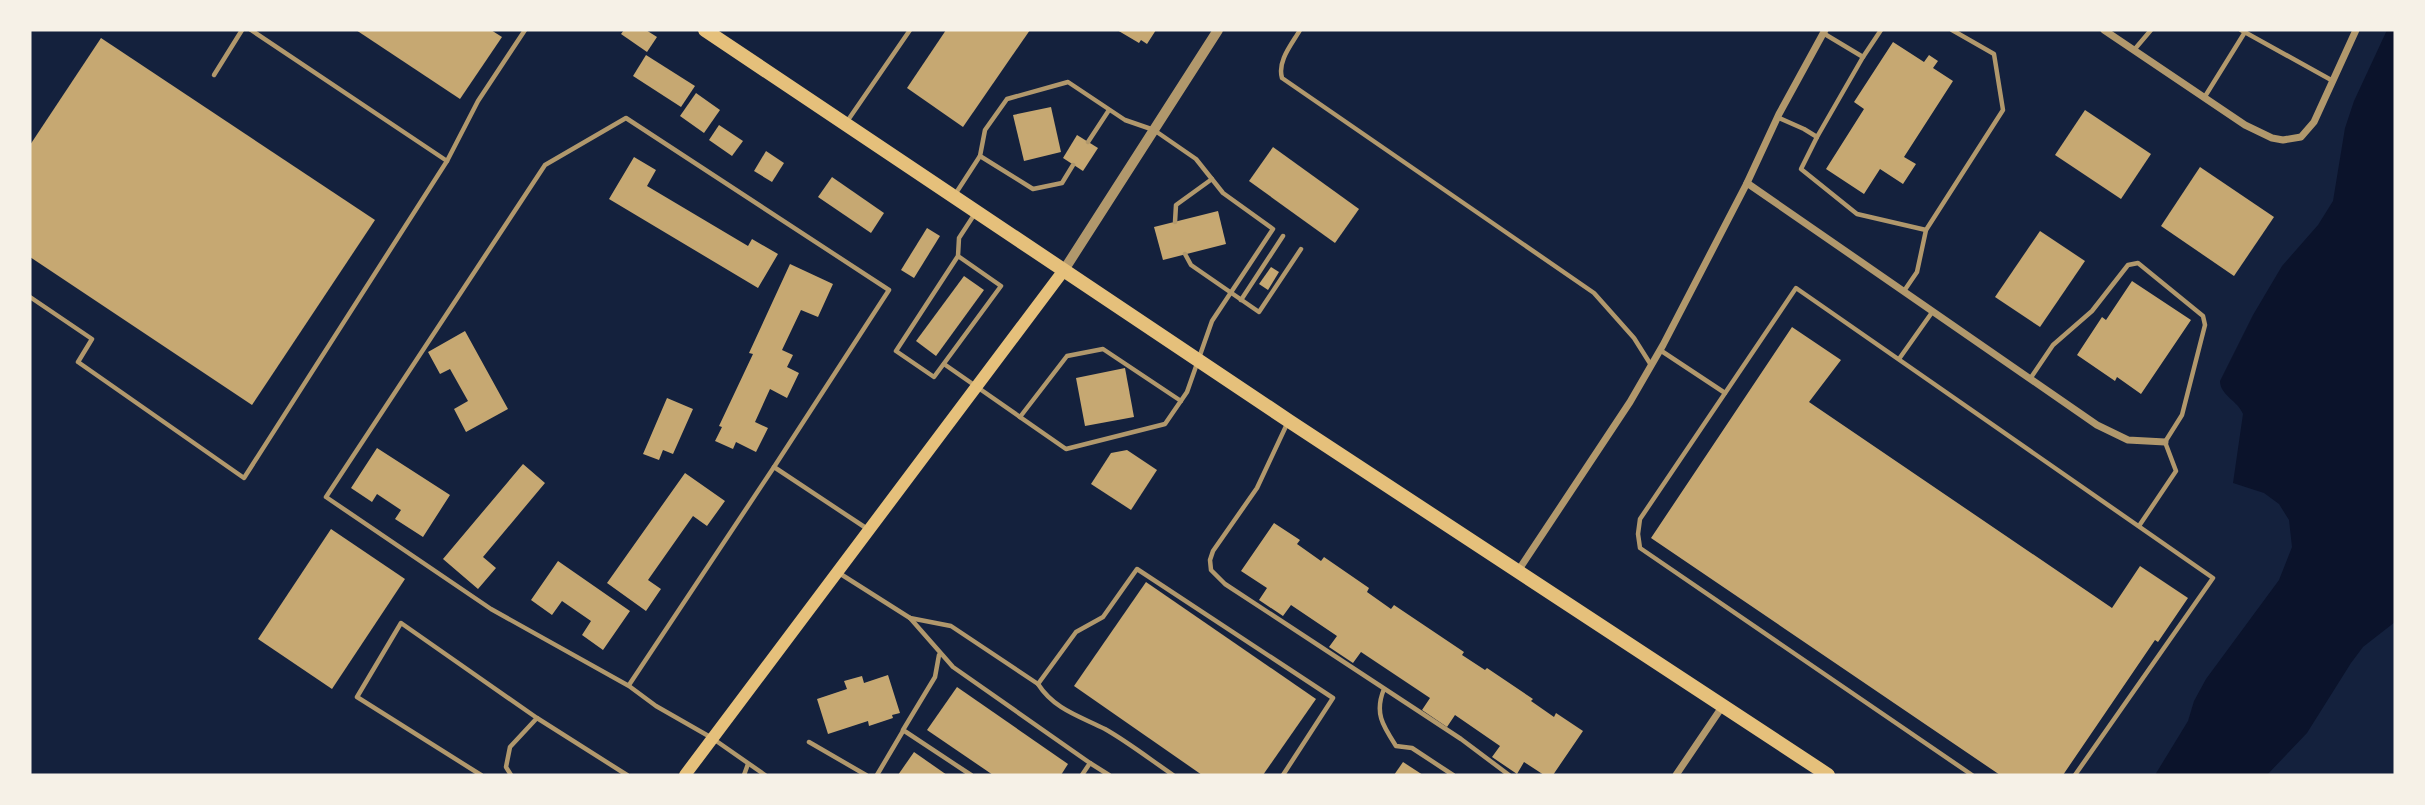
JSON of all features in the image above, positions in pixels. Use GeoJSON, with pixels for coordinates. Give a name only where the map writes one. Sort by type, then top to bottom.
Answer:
{"type":"FeatureCollection","features":[{"type":"Feature","properties":{"kind":"main road"},"geometry":{"type":"LineString","coordinates":[[705,30],[1289,421],[1828,775]]}},
{"type":"Feature","properties":{"kind":"main road"},"geometry":{"type":"LineString","coordinates":[[685,775],[1064,270]]}},
{"type":"Feature","properties":{"kind":"street"},"geometry":{"type":"LineString","coordinates":[[1064,270],[1219,30]]}},
{"type":"Feature","properties":{"kind":"street"},"geometry":{"type":"LineString","coordinates":[[2104,30],[2260,133],[2272,138],[2294,140],[2301,137],[2314,122],[2356,30]]}},
{"type":"Feature","properties":{"kind":"street"},"geometry":{"type":"LineString","coordinates":[[1518,572],[1630,402],[1660,350],[1777,117],[1824,31]]}},
{"type":"Feature","properties":{"kind":"street"},"geometry":{"type":"LineString","coordinates":[[1746,183],[2097,425],[2118,437],[2137,442],[2165,442]]}},
{"type":"Feature","properties":{"kind":"street"},"geometry":{"type":"LineString","coordinates":[[1676,775],[1722,707]]}},
{"type":"Feature","properties":{"kind":"lane"},"geometry":{"type":"LineString","coordinates":[[214,75],[242,30]]}},
{"type":"Feature","properties":{"kind":"lane"},"geometry":{"type":"LineString","coordinates":[[251,30],[447,161]]}},
{"type":"Feature","properties":{"kind":"lane"},"geometry":{"type":"LineString","coordinates":[[30,297],[92,338],[78,362],[244,478],[447,161],[478,101],[526,30]]}},
{"type":"Feature","properties":{"kind":"lane"},"geometry":{"type":"LineString","coordinates":[[846,124],[910,30]]}},
{"type":"Feature","properties":{"kind":"lane"},"geometry":{"type":"LineString","coordinates":[[1300,30],[1283,58],[1280,70],[1282,78],[1524,242],[1594,293],[1634,338],[1651,365]]}},
{"type":"Feature","properties":{"kind":"lane"},"geometry":{"type":"LineString","coordinates":[[1881,30],[1863,57],[1801,169],[1857,214],[1926,230]]}},
{"type":"Feature","properties":{"kind":"lane"},"geometry":{"type":"LineString","coordinates":[[1904,291],[1917,272],[1926,230],[2003,110],[1994,54],[1952,30]]}},
{"type":"Feature","properties":{"kind":"lane"},"geometry":{"type":"LineString","coordinates":[[2134,50],[2151,30]]}},
{"type":"Feature","properties":{"kind":"lane"},"geometry":{"type":"LineString","coordinates":[[1824,31],[1863,57]]}},
{"type":"Feature","properties":{"kind":"lane"},"geometry":{"type":"LineString","coordinates":[[2204,98],[2243,31],[2333,81]]}},
{"type":"Feature","properties":{"kind":"lane"},"geometry":{"type":"LineString","coordinates":[[944,363],[1066,449],[1166,424],[1187,392],[1212,321],[1273,229],[1223,194],[1196,159],[1154,130],[1125,120],[1068,82],[1007,99],[985,130],[981,156],[953,196]]}},
{"type":"Feature","properties":{"kind":"lane"},"geometry":{"type":"LineString","coordinates":[[1088,142],[1109,110]]}},
{"type":"Feature","properties":{"kind":"lane"},"geometry":{"type":"LineString","coordinates":[[1777,117],[1817,137]]}},
{"type":"Feature","properties":{"kind":"lane"},"geometry":{"type":"LineString","coordinates":[[629,685],[889,290],[626,118],[545,165],[327,497],[491,608],[629,685],[656,706],[712,738],[765,775]]}},
{"type":"Feature","properties":{"kind":"lane"},"geometry":{"type":"LineString","coordinates":[[981,156],[1033,189],[1062,183],[1073,165]]}},
{"type":"Feature","properties":{"kind":"lane"},"geometry":{"type":"LineString","coordinates":[[1175,222],[1176,205],[1212,179]]}},
{"type":"Feature","properties":{"kind":"lane"},"geometry":{"type":"LineString","coordinates":[[958,256],[1001,286],[934,377],[896,351],[958,256],[959,238],[977,211]]}},
{"type":"Feature","properties":{"kind":"lane"},"geometry":{"type":"LineString","coordinates":[[1241,300],[1283,236]]}},
{"type":"Feature","properties":{"kind":"lane"},"geometry":{"type":"LineString","coordinates":[[1185,254],[1191,265],[1259,312],[1301,249]]}},
{"type":"Feature","properties":{"kind":"lane"},"geometry":{"type":"LineString","coordinates":[[2030,379],[2053,345],[2092,311],[2128,265],[2138,263],[2203,316],[2205,325],[2182,415],[2165,442],[2176,471],[2139,526]]}},
{"type":"Feature","properties":{"kind":"lane"},"geometry":{"type":"LineString","coordinates":[[1972,775],[1640,548],[1637,534],[1640,519],[1796,288],[2213,578],[2075,775]]}},
{"type":"Feature","properties":{"kind":"lane"},"geometry":{"type":"LineString","coordinates":[[1899,360],[1933,312]]}},
{"type":"Feature","properties":{"kind":"lane"},"geometry":{"type":"LineString","coordinates":[[1020,417],[1067,356],[1103,349],[1181,401]]}},
{"type":"Feature","properties":{"kind":"lane"},"geometry":{"type":"LineString","coordinates":[[1660,350],[1726,393]]}},
{"type":"Feature","properties":{"kind":"lane"},"geometry":{"type":"LineString","coordinates":[[1289,421],[1258,488],[1213,551],[1211,570],[1225,584],[1461,739],[1509,775]]}},
{"type":"Feature","properties":{"kind":"lane"},"geometry":{"type":"LineString","coordinates":[[774,467],[870,531]]}},
{"type":"Feature","properties":{"kind":"lane"},"geometry":{"type":"LineString","coordinates":[[1038,684],[1076,632],[1104,617],[1137,569],[1333,698],[1283,775]]}},
{"type":"Feature","properties":{"kind":"lane"},"geometry":{"type":"LineString","coordinates":[[838,572],[910,618],[953,667],[1109,775]]}},
{"type":"Feature","properties":{"kind":"lane"},"geometry":{"type":"LineString","coordinates":[[910,618],[951,626],[1038,684],[1046,696],[1071,715],[1106,730],[1173,775]]}},
{"type":"Feature","properties":{"kind":"lane"},"geometry":{"type":"LineString","coordinates":[[481,775],[357,698],[401,623],[537,718],[627,775]]}},
{"type":"Feature","properties":{"kind":"lane"},"geometry":{"type":"LineString","coordinates":[[877,775],[935,677],[940,654]]}},
{"type":"Feature","properties":{"kind":"lane"},"geometry":{"type":"LineString","coordinates":[[1384,688],[1378,702],[1382,724],[1396,747],[1412,748],[1453,775]]}},
{"type":"Feature","properties":{"kind":"lane"},"geometry":{"type":"LineString","coordinates":[[508,775],[506,767],[510,747],[537,718]]}},
{"type":"Feature","properties":{"kind":"lane"},"geometry":{"type":"LineString","coordinates":[[904,730],[971,775]]}},
{"type":"Feature","properties":{"kind":"lane"},"geometry":{"type":"LineString","coordinates":[[808,741],[866,775]]}},
{"type":"Feature","properties":{"kind":"lane"},"geometry":{"type":"LineString","coordinates":[[1082,775],[1090,763]]}},
{"type":"Feature","properties":{"kind":"lane"},"geometry":{"type":"LineString","coordinates":[[744,775],[748,764]]}},
{"type":"Feature","properties":{"kind":"water"},"geometry":{"type":"Polygon","coordinates":[[[2387,30],[2395,30],[2395,622],[2363,647],[2307,733],[2267,775],[2155,775],[2188,721],[2194,701],[2206,679],[2279,580],[2292,547],[2289,520],[2279,504],[2264,493],[2233,483],[2243,414],[2223,390],[2220,381],[2253,315],[2282,266],[2318,225],[2333,201],[2345,128],[2354,101],[2387,30]]]}},
{"type":"Feature","properties":{"kind":"building"},"geometry":{"type":"Polygon","coordinates":[[[356,30],[491,30],[502,37],[460,99],[356,30]]]}},
{"type":"Feature","properties":{"kind":"building"},"geometry":{"type":"Polygon","coordinates":[[[624,30],[646,30],[657,37],[647,52],[621,34],[624,30]]]}},
{"type":"Feature","properties":{"kind":"building"},"geometry":{"type":"Polygon","coordinates":[[[946,30],[1030,30],[963,127],[907,88],[946,30]]]}},
{"type":"Feature","properties":{"kind":"building"},"geometry":{"type":"Polygon","coordinates":[[[1117,30],[1156,30],[1147,44],[1141,40],[1139,43],[1117,30]]]}},
{"type":"Feature","properties":{"kind":"building"},"geometry":{"type":"Polygon","coordinates":[[[101,38],[375,220],[252,405],[30,257],[30,145],[101,38]]]}},
{"type":"Feature","properties":{"kind":"building"},"geometry":{"type":"Polygon","coordinates":[[[1893,42],[1924,62],[1929,55],[1938,61],[1933,68],[1953,81],[1904,157],[1916,164],[1903,184],[1880,169],[1864,194],[1826,169],[1864,109],[1854,102],[1893,42]]]}},
{"type":"Feature","properties":{"kind":"building"},"geometry":{"type":"Polygon","coordinates":[[[646,55],[695,86],[681,107],[633,76],[646,55]]]}},
{"type":"Feature","properties":{"kind":"building"},"geometry":{"type":"Polygon","coordinates":[[[696,93],[720,110],[704,133],[680,116],[696,93]]]}},
{"type":"Feature","properties":{"kind":"building"},"geometry":{"type":"Polygon","coordinates":[[[1051,107],[1061,152],[1024,161],[1013,115],[1051,107]]]}},
{"type":"Feature","properties":{"kind":"building"},"geometry":{"type":"Polygon","coordinates":[[[2085,110],[2151,154],[2121,199],[2055,155],[2085,110]]]}},
{"type":"Feature","properties":{"kind":"building"},"geometry":{"type":"Polygon","coordinates":[[[719,125],[743,141],[732,156],[709,140],[719,125]]]}},
{"type":"Feature","properties":{"kind":"building"},"geometry":{"type":"Polygon","coordinates":[[[1077,135],[1098,148],[1083,171],[1063,158],[1077,135]]]}},
{"type":"Feature","properties":{"kind":"building"},"geometry":{"type":"Polygon","coordinates":[[[1273,147],[1359,209],[1335,243],[1249,181],[1273,147]]]}},
{"type":"Feature","properties":{"kind":"building"},"geometry":{"type":"Polygon","coordinates":[[[766,151],[784,163],[772,182],[754,171],[766,151]]]}},
{"type":"Feature","properties":{"kind":"building"},"geometry":{"type":"Polygon","coordinates":[[[634,157],[656,170],[647,186],[748,246],[752,239],[778,254],[758,288],[609,199],[634,157]]]}},
{"type":"Feature","properties":{"kind":"building"},"geometry":{"type":"Polygon","coordinates":[[[2200,167],[2274,217],[2234,276],[2161,226],[2200,167]]]}},
{"type":"Feature","properties":{"kind":"building"},"geometry":{"type":"Polygon","coordinates":[[[832,177],[884,213],[871,233],[818,197],[832,177]]]}},
{"type":"Feature","properties":{"kind":"building"},"geometry":{"type":"Polygon","coordinates":[[[1218,211],[1226,244],[1163,260],[1154,227],[1218,211]]]}},
{"type":"Feature","properties":{"kind":"building"},"geometry":{"type":"Polygon","coordinates":[[[927,228],[940,236],[914,278],[901,270],[927,228]]]}},
{"type":"Feature","properties":{"kind":"building"},"geometry":{"type":"Polygon","coordinates":[[[2040,231],[2085,261],[2040,327],[1995,297],[2040,231]]]}},
{"type":"Feature","properties":{"kind":"building"},"geometry":{"type":"Polygon","coordinates":[[[790,264],[833,284],[818,317],[801,310],[782,350],[793,355],[787,367],[799,373],[787,398],[770,389],[755,422],[768,428],[756,452],[736,442],[733,449],[715,441],[722,427],[719,426],[753,354],[749,353],[790,264]]]}},
{"type":"Feature","properties":{"kind":"building"},"geometry":{"type":"Polygon","coordinates":[[[1271,267],[1279,272],[1268,290],[1259,284],[1271,267]]]}},
{"type":"Feature","properties":{"kind":"building"},"geometry":{"type":"Polygon","coordinates":[[[964,276],[984,290],[936,356],[916,341],[964,276]]]}},
{"type":"Feature","properties":{"kind":"building"},"geometry":{"type":"Polygon","coordinates":[[[2132,281],[2191,320],[2141,394],[2117,377],[2115,381],[2077,355],[2102,317],[2106,320],[2132,281]]]}},
{"type":"Feature","properties":{"kind":"building"},"geometry":{"type":"Polygon","coordinates":[[[1792,327],[1841,360],[1809,402],[2112,608],[2140,566],[2188,598],[2158,642],[2155,640],[2063,775],[2000,775],[1651,538],[1792,327]]]}},
{"type":"Feature","properties":{"kind":"building"},"geometry":{"type":"Polygon","coordinates":[[[465,331],[508,409],[466,432],[454,409],[468,401],[450,369],[440,374],[428,352],[465,331]]]}},
{"type":"Feature","properties":{"kind":"building"},"geometry":{"type":"Polygon","coordinates":[[[1125,368],[1134,417],[1085,426],[1076,378],[1125,368]]]}},
{"type":"Feature","properties":{"kind":"building"},"geometry":{"type":"Polygon","coordinates":[[[667,398],[693,409],[673,454],[663,450],[659,460],[643,454],[667,398]]]}},
{"type":"Feature","properties":{"kind":"building"},"geometry":{"type":"Polygon","coordinates":[[[377,448],[450,495],[423,537],[395,519],[401,510],[377,494],[372,502],[351,488],[377,448]]]}},
{"type":"Feature","properties":{"kind":"building"},"geometry":{"type":"Polygon","coordinates":[[[1127,450],[1157,470],[1131,510],[1091,484],[1111,453],[1127,450]]]}},
{"type":"Feature","properties":{"kind":"building"},"geometry":{"type":"Polygon","coordinates":[[[523,464],[545,483],[483,557],[496,568],[478,589],[443,559],[523,464]]]}},
{"type":"Feature","properties":{"kind":"building"},"geometry":{"type":"Polygon","coordinates":[[[685,473],[725,501],[707,526],[693,516],[648,580],[661,589],[646,611],[607,583],[685,473]]]}},
{"type":"Feature","properties":{"kind":"building"},"geometry":{"type":"Polygon","coordinates":[[[1274,523],[1300,540],[1297,544],[1321,561],[1324,557],[1369,588],[1367,592],[1391,609],[1394,605],[1464,652],[1462,655],[1485,670],[1487,668],[1533,699],[1531,701],[1554,717],[1556,713],[1583,731],[1553,775],[1544,775],[1524,762],[1517,774],[1492,757],[1500,746],[1455,715],[1447,727],[1422,710],[1430,698],[1361,652],[1353,663],[1329,647],[1337,636],[1291,605],[1283,616],[1259,600],[1267,588],[1241,571],[1274,523]]]}},
{"type":"Feature","properties":{"kind":"building"},"geometry":{"type":"Polygon","coordinates":[[[331,529],[405,579],[332,689],[258,639],[331,529]]]}},
{"type":"Feature","properties":{"kind":"building"},"geometry":{"type":"Polygon","coordinates":[[[558,561],[630,611],[603,650],[582,635],[591,621],[562,601],[552,615],[531,600],[558,561]]]}},
{"type":"Feature","properties":{"kind":"building"},"geometry":{"type":"Polygon","coordinates":[[[1146,582],[1316,699],[1263,775],[1202,775],[1074,686],[1146,582]]]}},
{"type":"Feature","properties":{"kind":"building"},"geometry":{"type":"Polygon","coordinates":[[[888,675],[900,713],[869,726],[868,721],[828,734],[817,699],[847,689],[844,681],[862,676],[864,683],[888,675]]]}},
{"type":"Feature","properties":{"kind":"building"},"geometry":{"type":"Polygon","coordinates":[[[957,687],[1068,764],[1061,775],[993,775],[927,730],[957,687]]]}},
{"type":"Feature","properties":{"kind":"building"},"geometry":{"type":"Polygon","coordinates":[[[914,752],[947,775],[898,775],[914,752]]]}},
{"type":"Feature","properties":{"kind":"building"},"geometry":{"type":"Polygon","coordinates":[[[1403,762],[1423,775],[1394,775],[1403,762]]]}}]}
